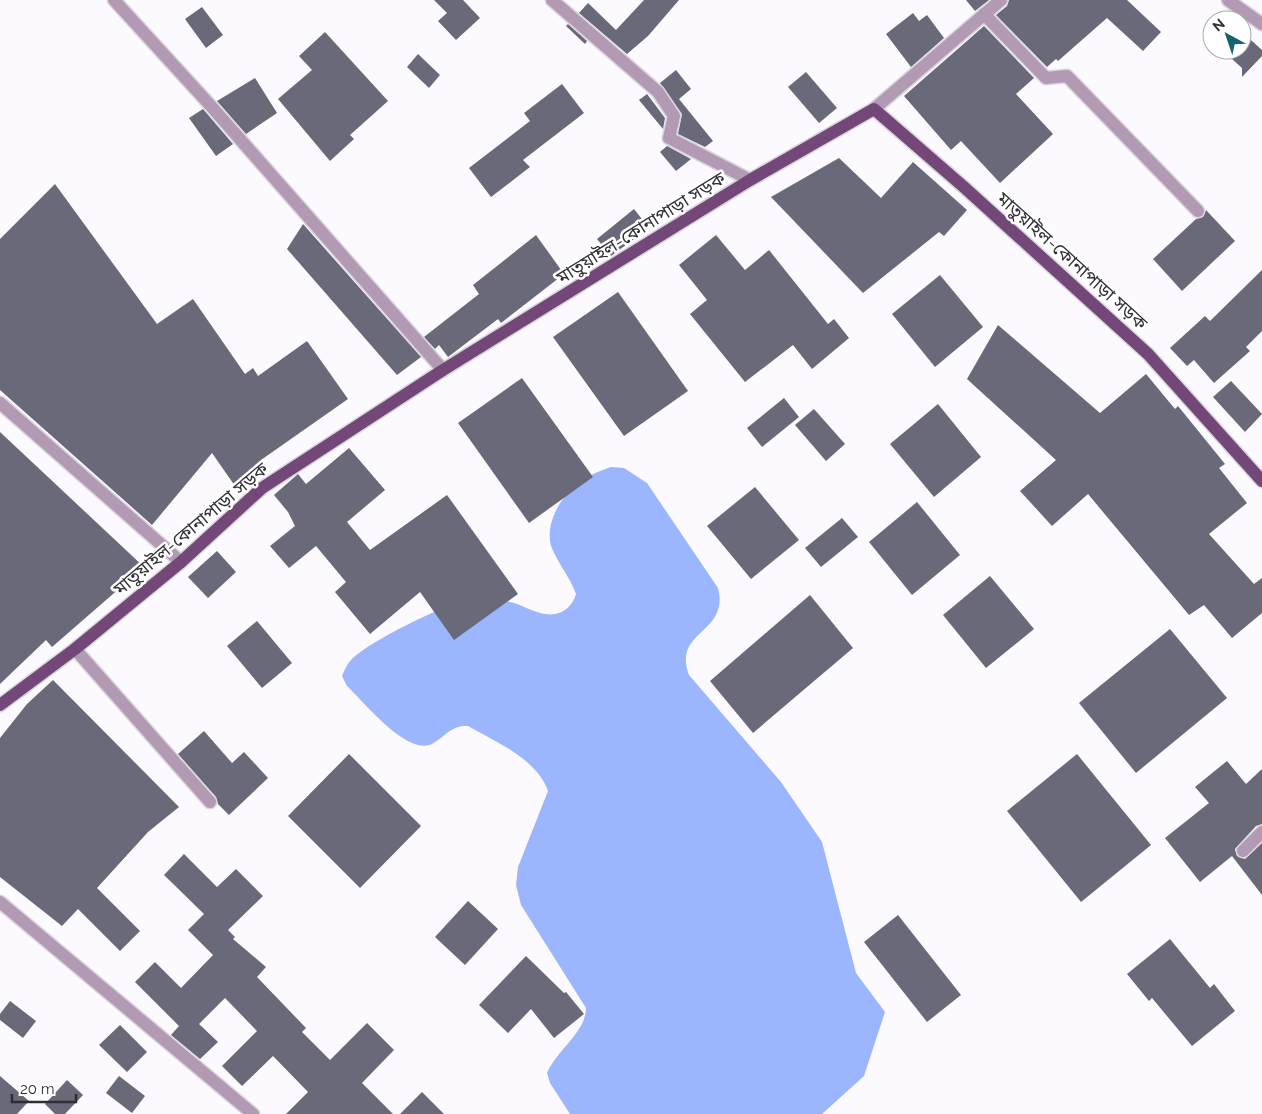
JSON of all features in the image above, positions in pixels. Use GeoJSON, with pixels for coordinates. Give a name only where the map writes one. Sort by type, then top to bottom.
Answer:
{"type":"FeatureCollection","features":[{"type":"Feature","properties":{"kind":"main road","name":"মাতুয়াইল-কোনাপাড়া সড়ক"},"geometry":{"type":"LineString","coordinates":[[0,705],[75,649],[181,562],[262,488],[443,370],[750,180],[874,109],[1148,354],[1262,481]]}},
{"type":"Feature","properties":{"kind":"street"},"geometry":{"type":"LineString","coordinates":[[114,0],[210,105],[443,370]]}},
{"type":"Feature","properties":{"kind":"street"},"geometry":{"type":"LineString","coordinates":[[552,0],[658,92],[674,116],[670,138],[750,180]]}},
{"type":"Feature","properties":{"kind":"street"},"geometry":{"type":"LineString","coordinates":[[874,109],[1001,0]]}},
{"type":"Feature","properties":{"kind":"street"},"geometry":{"type":"LineString","coordinates":[[1228,0],[1262,24]]}},
{"type":"Feature","properties":{"kind":"street"},"geometry":{"type":"LineString","coordinates":[[984,14],[1046,78],[1067,76],[1198,211]]}},
{"type":"Feature","properties":{"kind":"street"},"geometry":{"type":"LineString","coordinates":[[0,402],[181,562]]}},
{"type":"Feature","properties":{"kind":"street"},"geometry":{"type":"LineString","coordinates":[[75,649],[210,802]]}},
{"type":"Feature","properties":{"kind":"street"},"geometry":{"type":"LineString","coordinates":[[1244,851],[1262,832]]}},
{"type":"Feature","properties":{"kind":"street"},"geometry":{"type":"LineString","coordinates":[[0,902],[253,1114]]}},
{"type":"Feature","properties":{"kind":"water"},"geometry":{"type":"Polygon","coordinates":[[[611,467],[624,468],[647,483],[718,588],[720,603],[716,615],[688,649],[686,660],[689,675],[781,782],[822,842],[856,973],[885,1012],[864,1076],[822,1114],[570,1114],[550,1083],[547,1073],[581,1025],[585,1017],[586,1008],[521,905],[516,885],[518,867],[548,791],[543,780],[525,761],[503,745],[468,726],[453,729],[432,744],[422,746],[411,742],[386,726],[347,686],[342,676],[351,660],[360,652],[390,634],[458,602],[470,599],[496,600],[510,602],[548,614],[559,613],[566,609],[576,594],[551,546],[550,529],[552,520],[565,496],[577,484],[589,476],[611,467]]]}},
{"type":"Feature","properties":{"kind":"building"},"geometry":{"type":"Polygon","coordinates":[[[434,0],[463,0],[480,18],[456,40],[438,21],[447,13],[434,0]]]}},
{"type":"Feature","properties":{"kind":"building"},"geometry":{"type":"Polygon","coordinates":[[[644,0],[679,0],[648,36],[627,54],[579,13],[588,3],[616,30],[644,0]]]}},
{"type":"Feature","properties":{"kind":"building"},"geometry":{"type":"Polygon","coordinates":[[[966,0],[989,0],[975,11],[966,0]]]}},
{"type":"Feature","properties":{"kind":"building"},"geometry":{"type":"Polygon","coordinates":[[[1009,0],[1127,0],[1161,32],[1143,51],[1107,18],[1058,61],[1056,59],[1047,67],[996,15],[1007,6],[1009,0]]]}},
{"type":"Feature","properties":{"kind":"building"},"geometry":{"type":"Polygon","coordinates":[[[202,7],[223,35],[206,48],[185,19],[202,7]]]}},
{"type":"Feature","properties":{"kind":"building"},"geometry":{"type":"Polygon","coordinates":[[[913,13],[919,21],[927,15],[944,38],[911,67],[886,34],[913,13]]]}},
{"type":"Feature","properties":{"kind":"building"},"geometry":{"type":"Polygon","coordinates":[[[568,24],[587,41],[585,44],[566,26],[568,24]]]}},
{"type":"Feature","properties":{"kind":"building"},"geometry":{"type":"Polygon","coordinates":[[[984,26],[1034,78],[1016,94],[1053,134],[1000,183],[961,141],[951,150],[904,96],[984,26]]]}},
{"type":"Feature","properties":{"kind":"building"},"geometry":{"type":"Polygon","coordinates":[[[325,32],[388,101],[350,135],[354,139],[330,161],[278,99],[312,70],[299,56],[325,32]]]}},
{"type":"Feature","properties":{"kind":"building"},"geometry":{"type":"Polygon","coordinates":[[[1252,41],[1262,50],[1262,56],[1242,77],[1242,68],[1233,60],[1252,60],[1252,41]]]}},
{"type":"Feature","properties":{"kind":"building"},"geometry":{"type":"Polygon","coordinates":[[[418,54],[440,75],[429,88],[407,67],[418,54]]]}},
{"type":"Feature","properties":{"kind":"building"},"geometry":{"type":"Polygon","coordinates":[[[676,70],[691,89],[679,99],[713,141],[705,147],[678,134],[682,114],[660,83],[676,70]]]}},
{"type":"Feature","properties":{"kind":"building"},"geometry":{"type":"Polygon","coordinates":[[[806,72],[837,108],[819,123],[788,87],[806,72]]]}},
{"type":"Feature","properties":{"kind":"building"},"geometry":{"type":"Polygon","coordinates":[[[255,78],[277,113],[246,134],[217,101],[255,78]]]}},
{"type":"Feature","properties":{"kind":"building"},"geometry":{"type":"Polygon","coordinates":[[[562,84],[584,113],[523,160],[530,167],[491,197],[469,168],[530,121],[524,113],[562,84]]]}},
{"type":"Feature","properties":{"kind":"building"},"geometry":{"type":"Polygon","coordinates":[[[647,94],[665,118],[663,129],[639,100],[647,94]]]}},
{"type":"Feature","properties":{"kind":"building"},"geometry":{"type":"Polygon","coordinates":[[[203,109],[233,144],[216,156],[189,118],[203,109]]]}},
{"type":"Feature","properties":{"kind":"building"},"geometry":{"type":"Polygon","coordinates":[[[667,146],[691,159],[676,171],[660,152],[667,146]]]}},
{"type":"Feature","properties":{"kind":"building"},"geometry":{"type":"Polygon","coordinates":[[[839,158],[881,198],[913,162],[967,210],[944,236],[939,232],[863,293],[771,197],[839,158]]]}},
{"type":"Feature","properties":{"kind":"building"},"geometry":{"type":"Polygon","coordinates":[[[55,184],[157,324],[193,299],[245,374],[253,368],[258,376],[307,341],[348,399],[261,460],[265,465],[235,486],[212,453],[152,525],[0,390],[0,239],[55,184]]]}},
{"type":"Feature","properties":{"kind":"building"},"geometry":{"type":"Polygon","coordinates":[[[634,209],[649,228],[611,256],[597,239],[634,209]]]}},
{"type":"Feature","properties":{"kind":"building"},"geometry":{"type":"Polygon","coordinates":[[[1206,210],[1235,241],[1182,291],[1153,259],[1196,219],[1203,217],[1206,210]]]}},
{"type":"Feature","properties":{"kind":"building"},"geometry":{"type":"Polygon","coordinates":[[[303,224],[421,357],[397,375],[287,249],[303,224]]]}},
{"type":"Feature","properties":{"kind":"building"},"geometry":{"type":"Polygon","coordinates":[[[536,235],[564,274],[501,323],[498,319],[448,357],[439,345],[435,349],[424,337],[479,294],[473,285],[536,235]]]}},
{"type":"Feature","properties":{"kind":"building"},"geometry":{"type":"Polygon","coordinates":[[[716,235],[745,270],[769,250],[828,324],[834,319],[849,338],[812,369],[793,345],[745,382],[690,314],[707,300],[679,265],[716,235]]]}},
{"type":"Feature","properties":{"kind":"building"},"geometry":{"type":"Polygon","coordinates":[[[1262,270],[1262,331],[1246,347],[1250,351],[1214,383],[1194,360],[1187,366],[1170,348],[1205,316],[1210,321],[1262,270]]]}},
{"type":"Feature","properties":{"kind":"building"},"geometry":{"type":"Polygon","coordinates":[[[940,275],[983,327],[935,367],[892,314],[940,275]]]}},
{"type":"Feature","properties":{"kind":"building"},"geometry":{"type":"Polygon","coordinates":[[[618,292],[688,391],[624,436],[553,337],[618,292]]]}},
{"type":"Feature","properties":{"kind":"building"},"geometry":{"type":"Polygon","coordinates":[[[998,325],[1100,413],[1146,374],[1175,409],[1178,406],[1225,464],[1219,468],[1247,503],[1209,534],[1254,584],[1262,578],[1262,613],[1232,638],[1204,605],[1189,615],[1088,494],[1052,526],[1020,491],[1056,460],[967,379],[998,325]]]}},
{"type":"Feature","properties":{"kind":"building"},"geometry":{"type":"Polygon","coordinates":[[[522,378],[593,477],[529,523],[458,423],[522,378]]]}},
{"type":"Feature","properties":{"kind":"building"},"geometry":{"type":"Polygon","coordinates":[[[1231,381],[1262,414],[1245,432],[1213,397],[1231,381]]]}},
{"type":"Feature","properties":{"kind":"building"},"geometry":{"type":"Polygon","coordinates":[[[784,398],[799,417],[762,447],[747,428],[784,398]]]}},
{"type":"Feature","properties":{"kind":"building"},"geometry":{"type":"Polygon","coordinates":[[[938,404],[981,457],[934,497],[890,444],[938,404]]]}},
{"type":"Feature","properties":{"kind":"building"},"geometry":{"type":"Polygon","coordinates":[[[814,409],[845,444],[826,461],[795,425],[814,409]]]}},
{"type":"Feature","properties":{"kind":"building"},"geometry":{"type":"Polygon","coordinates":[[[0,432],[144,567],[52,647],[46,640],[0,684],[0,432]]]}},
{"type":"Feature","properties":{"kind":"building"},"geometry":{"type":"Polygon","coordinates":[[[349,448],[385,490],[347,522],[370,550],[447,495],[518,594],[454,640],[420,592],[370,634],[335,592],[346,582],[316,546],[289,568],[270,546],[295,526],[288,512],[274,495],[298,474],[306,484],[349,448]]]}},
{"type":"Feature","properties":{"kind":"building"},"geometry":{"type":"Polygon","coordinates":[[[755,487],[799,540],[751,579],[707,526],[755,487]]]}},
{"type":"Feature","properties":{"kind":"building"},"geometry":{"type":"Polygon","coordinates":[[[917,502],[960,555],[912,595],[869,542],[917,502]]]}},
{"type":"Feature","properties":{"kind":"building"},"geometry":{"type":"Polygon","coordinates":[[[842,518],[858,537],[821,567],[805,548],[842,518]]]}},
{"type":"Feature","properties":{"kind":"building"},"geometry":{"type":"Polygon","coordinates":[[[217,551],[236,572],[208,598],[188,577],[217,551]]]}},
{"type":"Feature","properties":{"kind":"building"},"geometry":{"type":"Polygon","coordinates":[[[990,576],[1034,629],[986,668],[943,615],[990,576]]]}},
{"type":"Feature","properties":{"kind":"building"},"geometry":{"type":"Polygon","coordinates":[[[810,595],[853,648],[753,733],[710,681],[810,595]]]}},
{"type":"Feature","properties":{"kind":"building"},"geometry":{"type":"Polygon","coordinates":[[[257,621],[292,663],[262,688],[227,646],[257,621]]]}},
{"type":"Feature","properties":{"kind":"building"},"geometry":{"type":"Polygon","coordinates":[[[1170,629],[1227,698],[1136,773],[1079,703],[1170,629]]]}},
{"type":"Feature","properties":{"kind":"building"},"geometry":{"type":"Polygon","coordinates":[[[53,680],[179,807],[148,832],[97,888],[140,931],[120,951],[78,909],[62,926],[0,877],[0,738],[27,704],[53,680]]]}},
{"type":"Feature","properties":{"kind":"building"},"geometry":{"type":"Polygon","coordinates":[[[204,731],[232,763],[244,752],[268,778],[229,815],[218,804],[216,797],[178,754],[204,731]]]}},
{"type":"Feature","properties":{"kind":"building"},"geometry":{"type":"Polygon","coordinates":[[[349,754],[421,826],[360,888],[288,816],[349,754]]]}},
{"type":"Feature","properties":{"kind":"building"},"geometry":{"type":"Polygon","coordinates":[[[1077,754],[1151,845],[1081,902],[1007,811],[1077,754]]]}},
{"type":"Feature","properties":{"kind":"building"},"geometry":{"type":"Polygon","coordinates":[[[1227,761],[1246,784],[1262,769],[1262,824],[1256,826],[1235,849],[1237,856],[1245,859],[1262,843],[1262,895],[1232,856],[1200,882],[1165,838],[1209,803],[1195,787],[1227,761]]]}},
{"type":"Feature","properties":{"kind":"building"},"geometry":{"type":"Polygon","coordinates":[[[184,854],[217,887],[236,869],[263,896],[228,930],[235,937],[233,939],[266,967],[257,977],[306,1028],[302,1032],[330,1060],[367,1023],[394,1050],[362,1083],[393,1114],[286,1114],[308,1092],[273,1056],[242,1086],[222,1066],[257,1031],[225,998],[199,1024],[218,1042],[200,1059],[171,1035],[179,1026],[135,982],[155,962],[181,988],[213,955],[188,930],[204,914],[164,875],[184,854]]]}},
{"type":"Feature","properties":{"kind":"building"},"geometry":{"type":"Polygon","coordinates":[[[468,901],[498,929],[465,965],[435,937],[468,901]]]}},
{"type":"Feature","properties":{"kind":"building"},"geometry":{"type":"Polygon","coordinates":[[[898,915],[961,995],[927,1022],[864,942],[898,915]]]}},
{"type":"Feature","properties":{"kind":"building"},"geometry":{"type":"Polygon","coordinates":[[[1170,939],[1210,988],[1214,984],[1235,1011],[1192,1046],[1152,998],[1149,1001],[1127,974],[1170,939]]]}},
{"type":"Feature","properties":{"kind":"building"},"geometry":{"type":"Polygon","coordinates":[[[526,956],[564,993],[566,992],[584,1014],[554,1038],[531,1009],[508,1033],[479,1005],[526,956]]]}},
{"type":"Feature","properties":{"kind":"building"},"geometry":{"type":"Polygon","coordinates":[[[10,1001],[36,1021],[23,1038],[0,1020],[0,1014],[10,1001]]]}},
{"type":"Feature","properties":{"kind":"building"},"geometry":{"type":"Polygon","coordinates":[[[120,1025],[147,1052],[127,1072],[99,1045],[120,1025]]]}},
{"type":"Feature","properties":{"kind":"building"},"geometry":{"type":"Polygon","coordinates":[[[0,1076],[29,1101],[17,1114],[0,1114],[0,1076]]]}},
{"type":"Feature","properties":{"kind":"building"},"geometry":{"type":"Polygon","coordinates":[[[119,1076],[145,1096],[132,1113],[106,1093],[119,1076]]]}},
{"type":"Feature","properties":{"kind":"building"},"geometry":{"type":"Polygon","coordinates":[[[67,1080],[83,1095],[65,1114],[55,1114],[45,1104],[67,1080]]]}},
{"type":"Feature","properties":{"kind":"building"},"geometry":{"type":"Polygon","coordinates":[[[422,1092],[444,1114],[400,1114],[422,1092]]]}}]}
